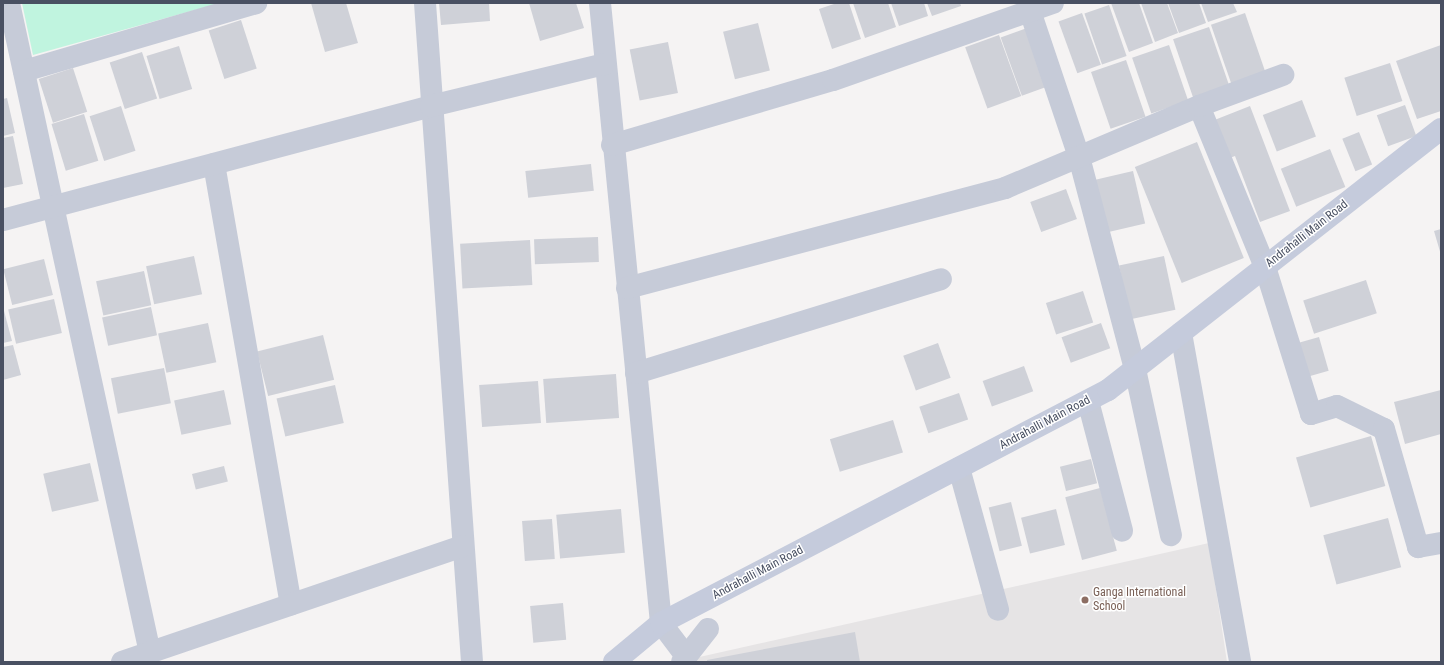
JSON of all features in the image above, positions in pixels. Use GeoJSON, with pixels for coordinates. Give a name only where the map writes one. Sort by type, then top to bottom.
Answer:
{"type":"FeatureCollection","features":[{"type":"Feature","properties":{"kind":"main road","name":"Andrahalli Main Road"},"geometry":{"type":"LineString","coordinates":[[614,662],[661,623],[1108,390],[1441,129]]}},
{"type":"Feature","properties":{"kind":"street"},"geometry":{"type":"LineString","coordinates":[[9,3],[52,207],[150,653]]}},
{"type":"Feature","properties":{"kind":"street"},"geometry":{"type":"LineString","coordinates":[[24,71],[256,3]]}},
{"type":"Feature","properties":{"kind":"street"},"geometry":{"type":"LineString","coordinates":[[425,3],[431,106],[472,662]]}},
{"type":"Feature","properties":{"kind":"street"},"geometry":{"type":"LineString","coordinates":[[600,3],[604,64],[661,623],[683,659],[708,629]]}},
{"type":"Feature","properties":{"kind":"street"},"geometry":{"type":"LineString","coordinates":[[612,144],[833,80],[1053,3]]}},
{"type":"Feature","properties":{"kind":"street"},"geometry":{"type":"LineString","coordinates":[[1030,11],[1079,158],[1135,369],[1171,535]]}},
{"type":"Feature","properties":{"kind":"street"},"geometry":{"type":"LineString","coordinates":[[3,220],[431,106],[604,64]]}},
{"type":"Feature","properties":{"kind":"street"},"geometry":{"type":"LineString","coordinates":[[627,288],[1005,188],[1199,106],[1284,75]]}},
{"type":"Feature","properties":{"kind":"street"},"geometry":{"type":"LineString","coordinates":[[1199,106],[1265,267],[1311,414],[1337,406],[1384,429],[1418,547],[1441,543]]}},
{"type":"Feature","properties":{"kind":"street"},"geometry":{"type":"LineString","coordinates":[[214,164],[292,604]]}},
{"type":"Feature","properties":{"kind":"street"},"geometry":{"type":"LineString","coordinates":[[636,373],[941,279]]}},
{"type":"Feature","properties":{"kind":"street"},"geometry":{"type":"LineString","coordinates":[[1181,333],[1240,662]]}},
{"type":"Feature","properties":{"kind":"street"},"geometry":{"type":"LineString","coordinates":[[1088,401],[1122,531]]}},
{"type":"Feature","properties":{"kind":"street"},"geometry":{"type":"LineString","coordinates":[[959,468],[998,610]]}},
{"type":"Feature","properties":{"kind":"street"},"geometry":{"type":"LineString","coordinates":[[122,662],[463,546]]}},
{"type":"Feature","properties":{"kind":"shaded area","name":"Ganga International School"},"geometry":{"type":"Polygon","coordinates":[[[1209,543],[1227,662],[693,662],[695,658],[1209,543]]]}},
{"type":"Feature","properties":{"kind":"green space"},"geometry":{"type":"Polygon","coordinates":[[[22,3],[220,3],[33,55],[22,3]]]}},
{"type":"Feature","properties":{"kind":"building"},"geometry":{"type":"Polygon","coordinates":[[[311,3],[346,3],[358,43],[325,52],[311,3]]]}},
{"type":"Feature","properties":{"kind":"building"},"geometry":{"type":"Polygon","coordinates":[[[439,3],[489,3],[490,21],[441,25],[439,3]]]}},
{"type":"Feature","properties":{"kind":"building"},"geometry":{"type":"Polygon","coordinates":[[[529,3],[576,3],[584,28],[540,41],[529,3]]]}},
{"type":"Feature","properties":{"kind":"building"},"geometry":{"type":"Polygon","coordinates":[[[837,3],[849,3],[861,39],[832,49],[819,9],[837,3]]]}},
{"type":"Feature","properties":{"kind":"building"},"geometry":{"type":"Polygon","coordinates":[[[853,3],[888,3],[896,27],[865,38],[853,3]]]}},
{"type":"Feature","properties":{"kind":"building"},"geometry":{"type":"Polygon","coordinates":[[[891,3],[924,3],[928,16],[899,26],[891,3]]]}},
{"type":"Feature","properties":{"kind":"building"},"geometry":{"type":"Polygon","coordinates":[[[927,3],[960,3],[961,6],[932,16],[927,3]]]}},
{"type":"Feature","properties":{"kind":"building"},"geometry":{"type":"Polygon","coordinates":[[[1111,3],[1139,3],[1153,43],[1129,52],[1111,3]]]}},
{"type":"Feature","properties":{"kind":"building"},"geometry":{"type":"Polygon","coordinates":[[[1141,3],[1167,3],[1178,33],[1155,42],[1141,3]]]}},
{"type":"Feature","properties":{"kind":"building"},"geometry":{"type":"Polygon","coordinates":[[[1168,3],[1199,3],[1206,23],[1179,33],[1168,3]]]}},
{"type":"Feature","properties":{"kind":"building"},"geometry":{"type":"Polygon","coordinates":[[[1201,3],[1233,3],[1237,12],[1208,22],[1201,3]]]}},
{"type":"Feature","properties":{"kind":"building"},"geometry":{"type":"Polygon","coordinates":[[[1109,5],[1127,56],[1102,65],[1084,13],[1109,5]]]}},
{"type":"Feature","properties":{"kind":"building"},"geometry":{"type":"Polygon","coordinates":[[[1082,13],[1101,65],[1077,73],[1059,22],[1082,13]]]}},
{"type":"Feature","properties":{"kind":"building"},"geometry":{"type":"Polygon","coordinates":[[[1245,13],[1265,72],[1231,83],[1211,25],[1245,13]]]}},
{"type":"Feature","properties":{"kind":"building"},"geometry":{"type":"Polygon","coordinates":[[[241,20],[257,69],[224,79],[209,31],[241,20]]]}},
{"type":"Feature","properties":{"kind":"building"},"geometry":{"type":"Polygon","coordinates":[[[758,23],[770,71],[735,79],[723,32],[758,23]]]}},
{"type":"Feature","properties":{"kind":"building"},"geometry":{"type":"Polygon","coordinates":[[[1209,27],[1229,86],[1193,98],[1173,39],[1209,27]]]}},
{"type":"Feature","properties":{"kind":"building"},"geometry":{"type":"Polygon","coordinates":[[[1027,28],[1048,86],[1022,96],[1001,38],[1027,28]]]}},
{"type":"Feature","properties":{"kind":"building"},"geometry":{"type":"Polygon","coordinates":[[[999,35],[1021,96],[987,108],[965,47],[999,35]]]}},
{"type":"Feature","properties":{"kind":"building"},"geometry":{"type":"Polygon","coordinates":[[[668,42],[678,93],[640,100],[630,49],[668,42]]]}},
{"type":"Feature","properties":{"kind":"building"},"geometry":{"type":"Polygon","coordinates":[[[1169,45],[1188,101],[1151,113],[1132,58],[1169,45]]]}},
{"type":"Feature","properties":{"kind":"building"},"geometry":{"type":"Polygon","coordinates":[[[1441,45],[1441,111],[1417,119],[1396,61],[1441,45]]]}},
{"type":"Feature","properties":{"kind":"building"},"geometry":{"type":"Polygon","coordinates":[[[179,46],[192,89],[160,99],[146,56],[179,46]]]}},
{"type":"Feature","properties":{"kind":"building"},"geometry":{"type":"Polygon","coordinates":[[[142,52],[157,99],[125,109],[110,63],[142,52]]]}},
{"type":"Feature","properties":{"kind":"building"},"geometry":{"type":"Polygon","coordinates":[[[1126,60],[1146,117],[1111,129],[1091,72],[1126,60]]]}},
{"type":"Feature","properties":{"kind":"building"},"geometry":{"type":"Polygon","coordinates":[[[1390,63],[1402,101],[1357,116],[1344,78],[1390,63]]]}},
{"type":"Feature","properties":{"kind":"building"},"geometry":{"type":"Polygon","coordinates":[[[73,68],[87,112],[53,123],[39,79],[73,68]]]}},
{"type":"Feature","properties":{"kind":"building"},"geometry":{"type":"Polygon","coordinates":[[[7,98],[15,133],[3,136],[3,99],[7,98]]]}},
{"type":"Feature","properties":{"kind":"building"},"geometry":{"type":"Polygon","coordinates":[[[1302,100],[1316,136],[1277,151],[1263,115],[1302,100]]]}},
{"type":"Feature","properties":{"kind":"building"},"geometry":{"type":"Polygon","coordinates":[[[1405,105],[1416,136],[1388,146],[1377,115],[1405,105]]]}},
{"type":"Feature","properties":{"kind":"building"},"geometry":{"type":"Polygon","coordinates":[[[121,106],[136,151],[104,161],[90,116],[121,106]]]}},
{"type":"Feature","properties":{"kind":"building"},"geometry":{"type":"Polygon","coordinates":[[[1250,106],[1290,211],[1260,222],[1235,156],[1227,159],[1212,121],[1250,106]]]}},
{"type":"Feature","properties":{"kind":"building"},"geometry":{"type":"Polygon","coordinates":[[[84,114],[98,161],[66,171],[51,124],[84,114]]]}},
{"type":"Feature","properties":{"kind":"building"},"geometry":{"type":"Polygon","coordinates":[[[1359,132],[1372,164],[1355,171],[1342,139],[1359,132]]]}},
{"type":"Feature","properties":{"kind":"building"},"geometry":{"type":"Polygon","coordinates":[[[13,136],[23,184],[3,188],[3,138],[13,136]]]}},
{"type":"Feature","properties":{"kind":"building"},"geometry":{"type":"Polygon","coordinates":[[[1197,142],[1244,258],[1182,283],[1135,167],[1197,142]]]}},
{"type":"Feature","properties":{"kind":"building"},"geometry":{"type":"Polygon","coordinates":[[[1330,149],[1345,187],[1296,207],[1281,169],[1330,149]]]}},
{"type":"Feature","properties":{"kind":"building"},"geometry":{"type":"Polygon","coordinates":[[[591,164],[594,191],[528,198],[525,171],[591,164]]]}},
{"type":"Feature","properties":{"kind":"building"},"geometry":{"type":"Polygon","coordinates":[[[1133,171],[1145,224],[1103,233],[1091,181],[1133,171]]]}},
{"type":"Feature","properties":{"kind":"building"},"geometry":{"type":"Polygon","coordinates":[[[1066,189],[1077,219],[1041,232],[1030,202],[1066,189]]]}},
{"type":"Feature","properties":{"kind":"building"},"geometry":{"type":"Polygon","coordinates":[[[1441,229],[1441,255],[1434,231],[1441,229]]]}},
{"type":"Feature","properties":{"kind":"building"},"geometry":{"type":"Polygon","coordinates":[[[598,237],[599,262],[535,264],[534,239],[598,237]]]}},
{"type":"Feature","properties":{"kind":"building"},"geometry":{"type":"Polygon","coordinates":[[[530,240],[532,285],[462,289],[460,244],[530,240]]]}},
{"type":"Feature","properties":{"kind":"building"},"geometry":{"type":"Polygon","coordinates":[[[194,256],[202,294],[154,304],[146,266],[194,256]]]}},
{"type":"Feature","properties":{"kind":"building"},"geometry":{"type":"Polygon","coordinates":[[[1164,256],[1175,310],[1130,319],[1119,266],[1164,256]]]}},
{"type":"Feature","properties":{"kind":"building"},"geometry":{"type":"Polygon","coordinates":[[[44,259],[53,295],[12,305],[3,269],[44,259]]]}},
{"type":"Feature","properties":{"kind":"building"},"geometry":{"type":"Polygon","coordinates":[[[144,271],[151,305],[103,315],[96,281],[144,271]]]}},
{"type":"Feature","properties":{"kind":"building"},"geometry":{"type":"Polygon","coordinates":[[[1366,280],[1377,313],[1314,334],[1303,300],[1366,280]]]}},
{"type":"Feature","properties":{"kind":"building"},"geometry":{"type":"Polygon","coordinates":[[[1083,291],[1093,322],[1056,334],[1046,303],[1083,291]]]}},
{"type":"Feature","properties":{"kind":"building"},"geometry":{"type":"Polygon","coordinates":[[[54,299],[62,333],[16,344],[8,310],[54,299]]]}},
{"type":"Feature","properties":{"kind":"building"},"geometry":{"type":"Polygon","coordinates":[[[3,307],[12,341],[3,343],[3,307]]]}},
{"type":"Feature","properties":{"kind":"building"},"geometry":{"type":"Polygon","coordinates":[[[151,307],[157,335],[108,346],[102,317],[151,307]]]}},
{"type":"Feature","properties":{"kind":"building"},"geometry":{"type":"Polygon","coordinates":[[[208,323],[216,362],[166,373],[158,334],[208,323]]]}},
{"type":"Feature","properties":{"kind":"building"},"geometry":{"type":"Polygon","coordinates":[[[1101,323],[1110,348],[1071,363],[1062,337],[1101,323]]]}},
{"type":"Feature","properties":{"kind":"building"},"geometry":{"type":"Polygon","coordinates":[[[323,335],[334,380],[268,396],[257,351],[323,335]]]}},
{"type":"Feature","properties":{"kind":"building"},"geometry":{"type":"Polygon","coordinates":[[[1319,337],[1329,371],[1308,376],[1299,343],[1319,337]]]}},
{"type":"Feature","properties":{"kind":"building"},"geometry":{"type":"Polygon","coordinates":[[[938,343],[951,378],[916,390],[903,356],[938,343]]]}},
{"type":"Feature","properties":{"kind":"building"},"geometry":{"type":"Polygon","coordinates":[[[13,345],[21,375],[3,380],[3,347],[13,345]]]}},
{"type":"Feature","properties":{"kind":"building"},"geometry":{"type":"Polygon","coordinates":[[[1024,366],[1033,391],[992,406],[983,381],[1024,366]]]}},
{"type":"Feature","properties":{"kind":"building"},"geometry":{"type":"Polygon","coordinates":[[[164,368],[171,403],[118,414],[111,378],[164,368]]]}},
{"type":"Feature","properties":{"kind":"building"},"geometry":{"type":"Polygon","coordinates":[[[616,374],[619,418],[546,423],[543,379],[616,374]]]}},
{"type":"Feature","properties":{"kind":"building"},"geometry":{"type":"Polygon","coordinates":[[[538,381],[541,423],[482,427],[479,385],[538,381]]]}},
{"type":"Feature","properties":{"kind":"building"},"geometry":{"type":"Polygon","coordinates":[[[335,385],[344,423],[285,436],[277,398],[335,385]]]}},
{"type":"Feature","properties":{"kind":"building"},"geometry":{"type":"Polygon","coordinates":[[[224,390],[231,424],[181,435],[174,401],[224,390]]]}},
{"type":"Feature","properties":{"kind":"building"},"geometry":{"type":"Polygon","coordinates":[[[1441,390],[1441,434],[1405,444],[1394,402],[1441,390]]]}},
{"type":"Feature","properties":{"kind":"building"},"geometry":{"type":"Polygon","coordinates":[[[959,393],[968,419],[928,433],[919,407],[959,393]]]}},
{"type":"Feature","properties":{"kind":"building"},"geometry":{"type":"Polygon","coordinates":[[[893,420],[903,453],[840,472],[830,439],[893,420]]]}},
{"type":"Feature","properties":{"kind":"building"},"geometry":{"type":"Polygon","coordinates":[[[1371,436],[1385,486],[1310,507],[1296,457],[1371,436]]]}},
{"type":"Feature","properties":{"kind":"building"},"geometry":{"type":"Polygon","coordinates":[[[1091,459],[1097,483],[1066,491],[1060,467],[1091,459]]]}},
{"type":"Feature","properties":{"kind":"building"},"geometry":{"type":"Polygon","coordinates":[[[90,463],[99,501],[52,512],[43,474],[90,463]]]}},
{"type":"Feature","properties":{"kind":"building"},"geometry":{"type":"Polygon","coordinates":[[[224,466],[228,482],[196,490],[192,474],[224,466]]]}},
{"type":"Feature","properties":{"kind":"building"},"geometry":{"type":"Polygon","coordinates":[[[1100,488],[1117,551],[1082,560],[1065,497],[1100,488]]]}},
{"type":"Feature","properties":{"kind":"building"},"geometry":{"type":"Polygon","coordinates":[[[1011,502],[1022,546],[1000,551],[989,508],[1011,502]]]}},
{"type":"Feature","properties":{"kind":"building"},"geometry":{"type":"Polygon","coordinates":[[[621,509],[625,553],[560,558],[556,515],[621,509]]]}},
{"type":"Feature","properties":{"kind":"building"},"geometry":{"type":"Polygon","coordinates":[[[1056,509],[1065,545],[1030,554],[1021,518],[1056,509]]]}},
{"type":"Feature","properties":{"kind":"building"},"geometry":{"type":"Polygon","coordinates":[[[1388,518],[1401,567],[1336,585],[1323,535],[1388,518]]]}},
{"type":"Feature","properties":{"kind":"building"},"geometry":{"type":"Polygon","coordinates":[[[552,519],[555,559],[525,561],[522,521],[552,519]]]}},
{"type":"Feature","properties":{"kind":"building"},"geometry":{"type":"Polygon","coordinates":[[[563,603],[566,640],[533,643],[530,606],[563,603]]]}},
{"type":"Feature","properties":{"kind":"building"},"geometry":{"type":"Polygon","coordinates":[[[855,632],[860,662],[707,662],[707,660],[855,632]]]}},
{"type":"Feature","properties":{"kind":"place","name":"Ganga International School"},"geometry":{"type":"Point","coordinates":[1085,600]}}]}
